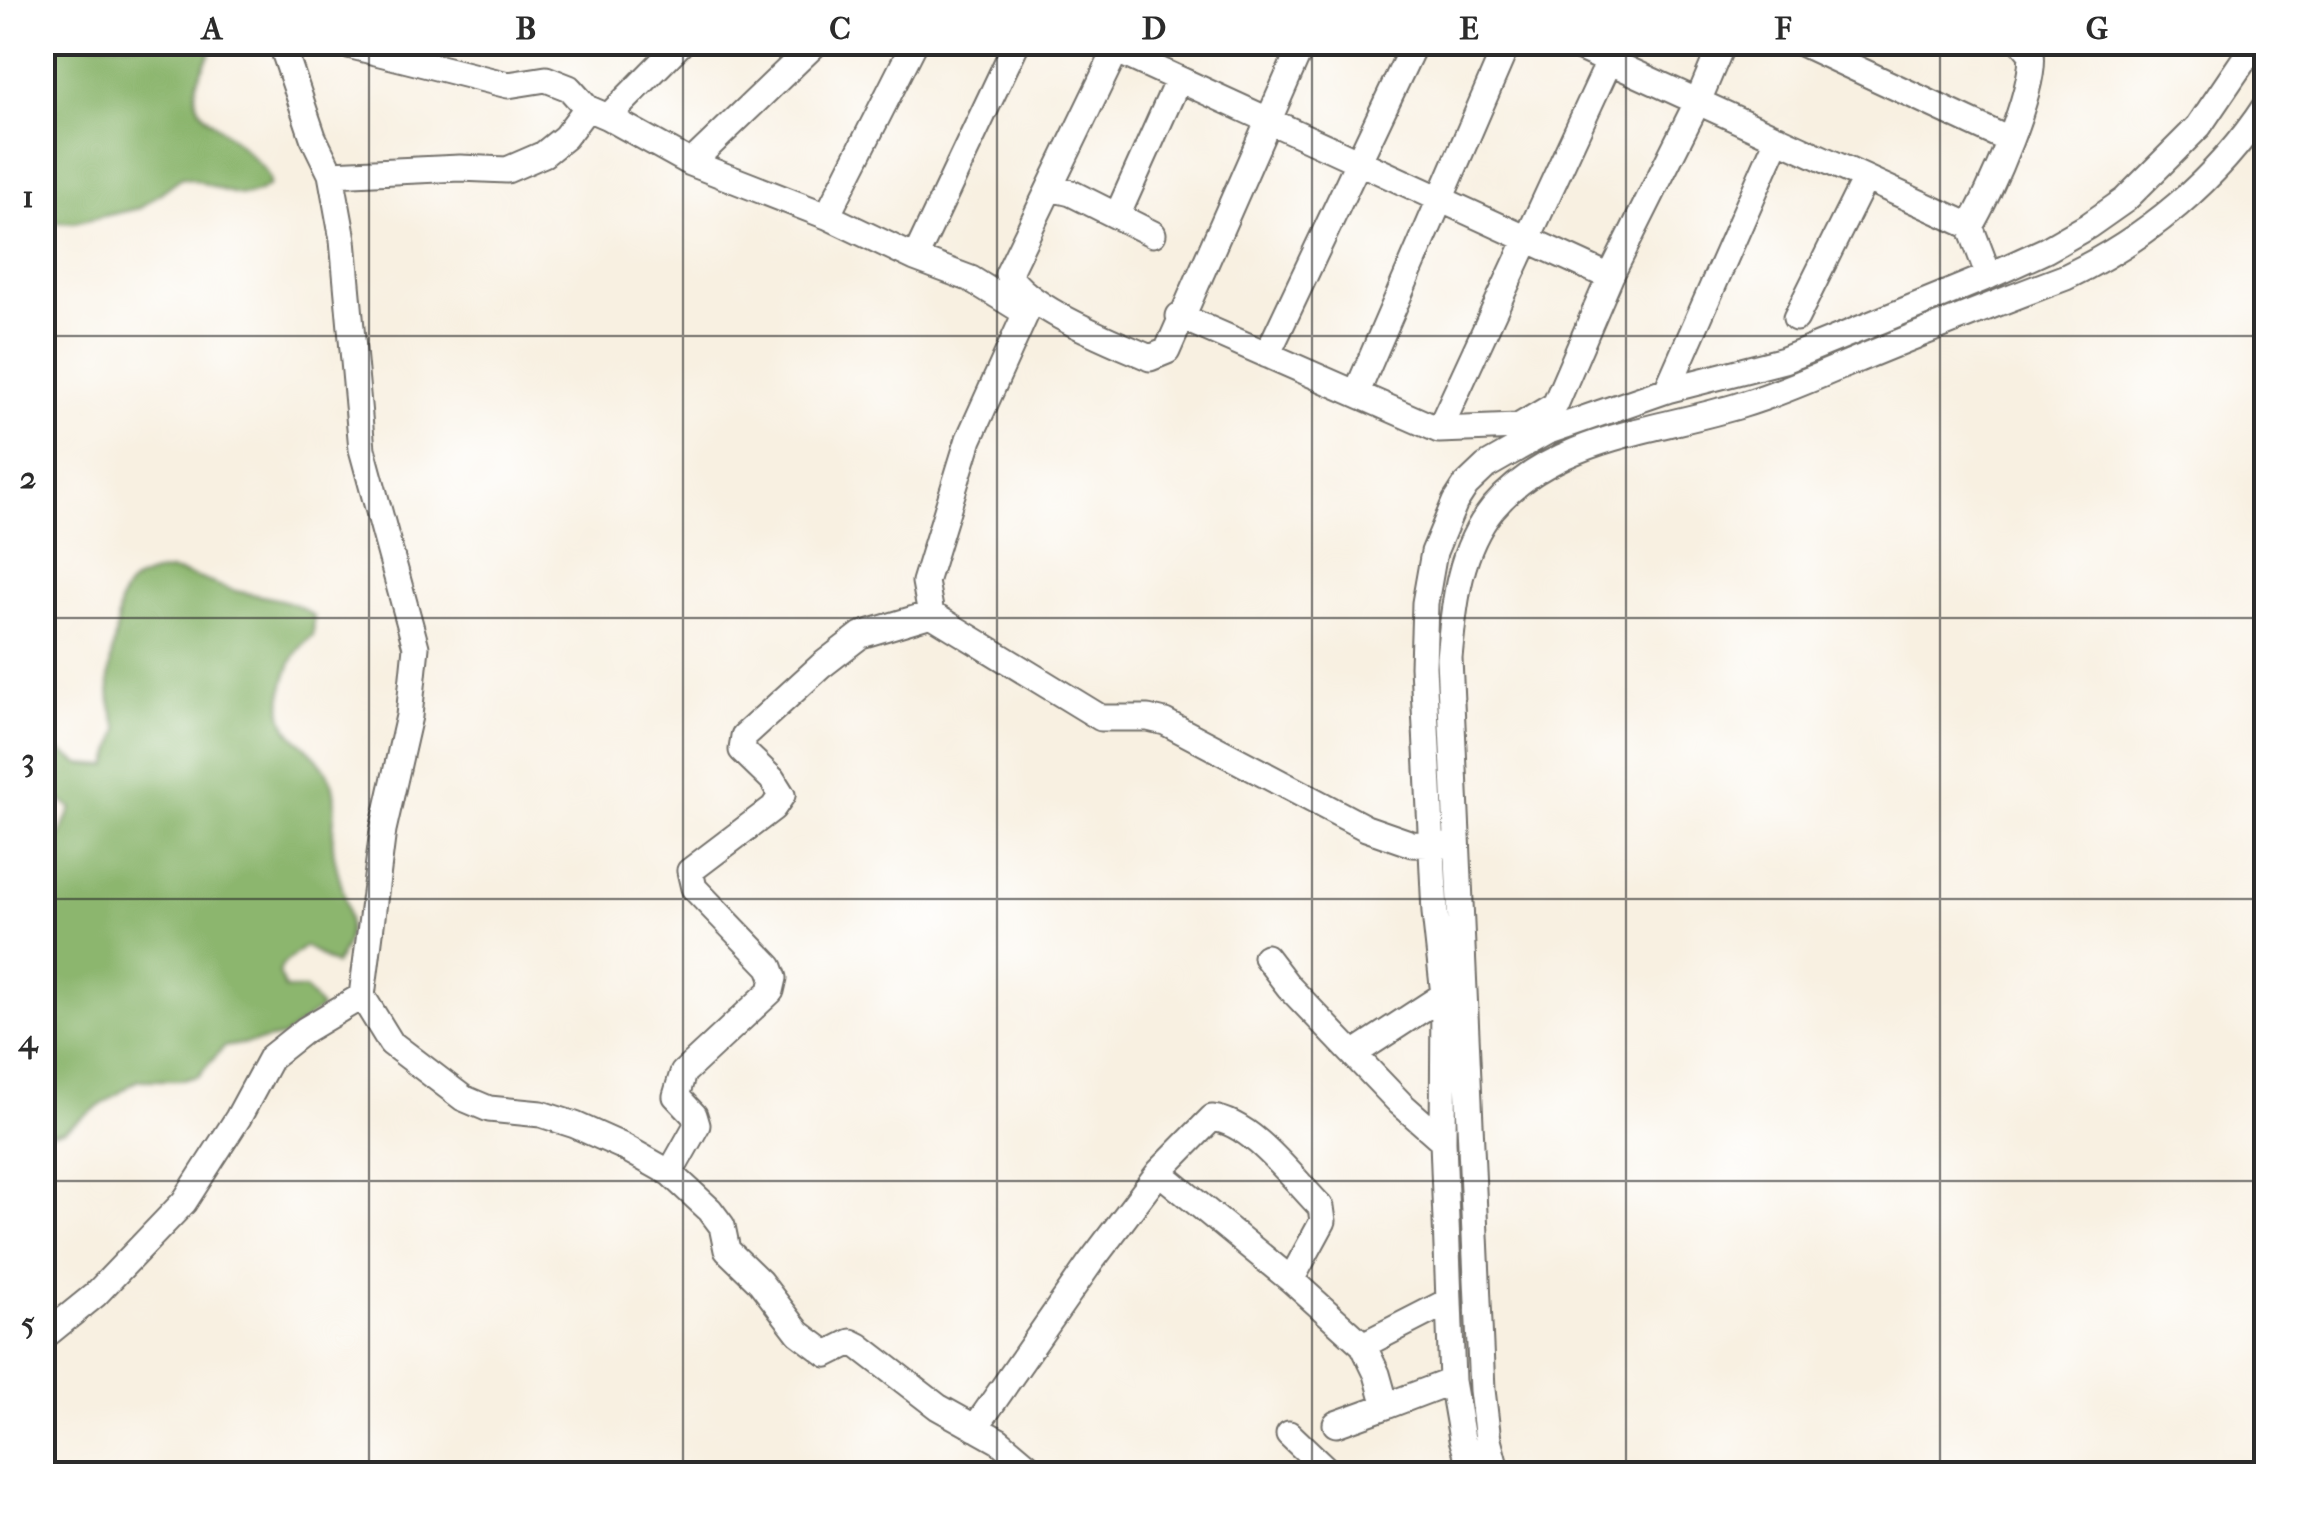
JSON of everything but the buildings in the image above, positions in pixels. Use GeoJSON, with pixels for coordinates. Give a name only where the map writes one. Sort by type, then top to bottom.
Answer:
{"type":"FeatureCollection","features":[{"type":"Feature","properties":{"kind":"street"},"geometry":{"type":"LineString","coordinates":[[281,42],[313,137],[331,174],[344,240],[362,449],[416,648],[408,716],[383,830],[362,996],[392,1043],[463,1098],[489,1108],[540,1114],[575,1126],[670,1173],[710,1210],[722,1226],[727,1250],[760,1282],[799,1333],[827,1354],[851,1342],[859,1346],[938,1406],[999,1441],[1038,1474]]}},
{"type":"Feature","properties":{"kind":"street"},"geometry":{"type":"LineString","coordinates":[[336,42],[508,84],[546,79],[569,88],[598,113],[691,163],[826,216],[915,258],[972,278],[1150,358],[1167,350],[1303,42]]}},
{"type":"Feature","properties":{"kind":"street"},"geometry":{"type":"LineString","coordinates":[[331,174],[460,168],[506,170],[544,154],[682,42]]}},
{"type":"Feature","properties":{"kind":"street"},"geometry":{"type":"LineString","coordinates":[[691,163],[817,42]]}},
{"type":"Feature","properties":{"kind":"street"},"geometry":{"type":"LineString","coordinates":[[826,216],[916,42]]}},
{"type":"Feature","properties":{"kind":"street"},"geometry":{"type":"LineString","coordinates":[[915,258],[1017,42]]}},
{"type":"Feature","properties":{"kind":"street"},"geometry":{"type":"LineString","coordinates":[[1267,355],[1416,42]]}},
{"type":"Feature","properties":{"kind":"street"},"geometry":{"type":"LineString","coordinates":[[1357,392],[1508,42]]}},
{"type":"Feature","properties":{"kind":"street"},"geometry":{"type":"LineString","coordinates":[[1567,42],[1970,226],[1990,276]]}},
{"type":"Feature","properties":{"kind":"street"},"geometry":{"type":"LineString","coordinates":[[1179,316],[1439,430],[1518,427],[1555,405],[1610,277],[1698,101],[1723,42]]}},
{"type":"Feature","properties":{"kind":"street"},"geometry":{"type":"LineString","coordinates":[[1800,42],[2009,140]]}},
{"type":"Feature","properties":{"kind":"street"},"geometry":{"type":"LineString","coordinates":[[1970,226],[2009,140],[2033,62],[2030,50],[2022,42]]}},
{"type":"Feature","properties":{"kind":"street"},"geometry":{"type":"LineString","coordinates":[[1497,1474],[1482,1390],[1445,845],[1423,666],[1425,603],[1434,552],[1455,502],[1476,475],[1507,452],[1546,432],[1666,390],[1784,360],[2046,250],[2125,200],[2199,126],[2256,42]]}},
{"type":"Feature","properties":{"kind":"street"},"geometry":{"type":"LineString","coordinates":[[1028,306],[1008,274],[1050,188],[1111,45],[1178,80],[1610,277]]}},
{"type":"Feature","properties":{"kind":"street"},"geometry":{"type":"LineString","coordinates":[[1439,430],[1609,62]]}},
{"type":"Feature","properties":{"kind":"street"},"geometry":{"type":"LineString","coordinates":[[1116,216],[1178,80]]}},
{"type":"Feature","properties":{"kind":"street"},"geometry":{"type":"LineString","coordinates":[[1474,1474],[1462,1438],[1452,1381],[1443,1141],[1448,658],[1469,548],[1494,507],[1538,471],[1589,446],[1742,406],[2066,277],[2114,254],[2192,192],[2254,123],[2266,104]]}},
{"type":"Feature","properties":{"kind":"street"},"geometry":{"type":"LineString","coordinates":[[1666,390],[1778,138]]}},
{"type":"Feature","properties":{"kind":"street"},"geometry":{"type":"LineString","coordinates":[[1796,318],[1865,179]]}},
{"type":"Feature","properties":{"kind":"street"},"geometry":{"type":"LineString","coordinates":[[1050,188],[1072,193],[1152,234]]}},
{"type":"Feature","properties":{"kind":"street"},"geometry":{"type":"LineString","coordinates":[[1028,306],[969,439],[925,582],[931,614],[1101,718],[1165,722],[1366,828],[1412,844],[1445,845]]}},
{"type":"Feature","properties":{"kind":"street"},"geometry":{"type":"LineString","coordinates":[[670,1173],[697,1125],[676,1096],[682,1074],[771,991],[774,978],[770,967],[694,888],[690,871],[774,808],[782,795],[772,779],[742,750],[744,736],[820,666],[861,635],[931,614]]}},
{"type":"Feature","properties":{"kind":"street"},"geometry":{"type":"LineString","coordinates":[[1266,957],[1289,987],[1400,1104],[1443,1141]]}},
{"type":"Feature","properties":{"kind":"street"},"geometry":{"type":"LineString","coordinates":[[42,1338],[95,1295],[184,1202],[238,1118],[271,1057],[305,1030],[362,996]]}},
{"type":"Feature","properties":{"kind":"street"},"geometry":{"type":"LineString","coordinates":[[1355,1053],[1444,996]]}},
{"type":"Feature","properties":{"kind":"street"},"geometry":{"type":"LineString","coordinates":[[975,1428],[1159,1172],[1212,1118],[1244,1129],[1323,1211],[1323,1221],[1291,1280]]}},
{"type":"Feature","properties":{"kind":"street"},"geometry":{"type":"LineString","coordinates":[[1159,1172],[1291,1280],[1362,1345],[1377,1374],[1386,1406]]}},
{"type":"Feature","properties":{"kind":"street"},"geometry":{"type":"LineString","coordinates":[[1362,1345],[1449,1301]]}},
{"type":"Feature","properties":{"kind":"street"},"geometry":{"type":"LineString","coordinates":[[1336,1424],[1452,1381]]}},
{"type":"Feature","properties":{"kind":"street"},"geometry":{"type":"LineString","coordinates":[[1289,1434],[1331,1474]]}},
{"type":"Feature","properties":{"kind":"green space"},"geometry":{"type":"Polygon","coordinates":[[[42,43],[216,43],[197,85],[200,110],[262,167],[270,184],[259,191],[238,194],[182,177],[140,208],[73,223],[43,221],[42,43]]]}},
{"type":"Feature","properties":{"kind":"green space"},"geometry":{"type":"Polygon","coordinates":[[[171,571],[286,601],[314,617],[313,636],[298,650],[287,673],[282,715],[294,736],[321,764],[333,786],[333,846],[348,914],[347,940],[335,965],[305,946],[282,965],[279,973],[285,989],[305,989],[321,1008],[283,1037],[224,1047],[198,1076],[138,1080],[64,1130],[42,1135],[43,905],[55,888],[54,851],[72,808],[43,789],[42,739],[80,764],[108,766],[119,729],[109,679],[120,602],[137,580],[171,571]]]}}]}
